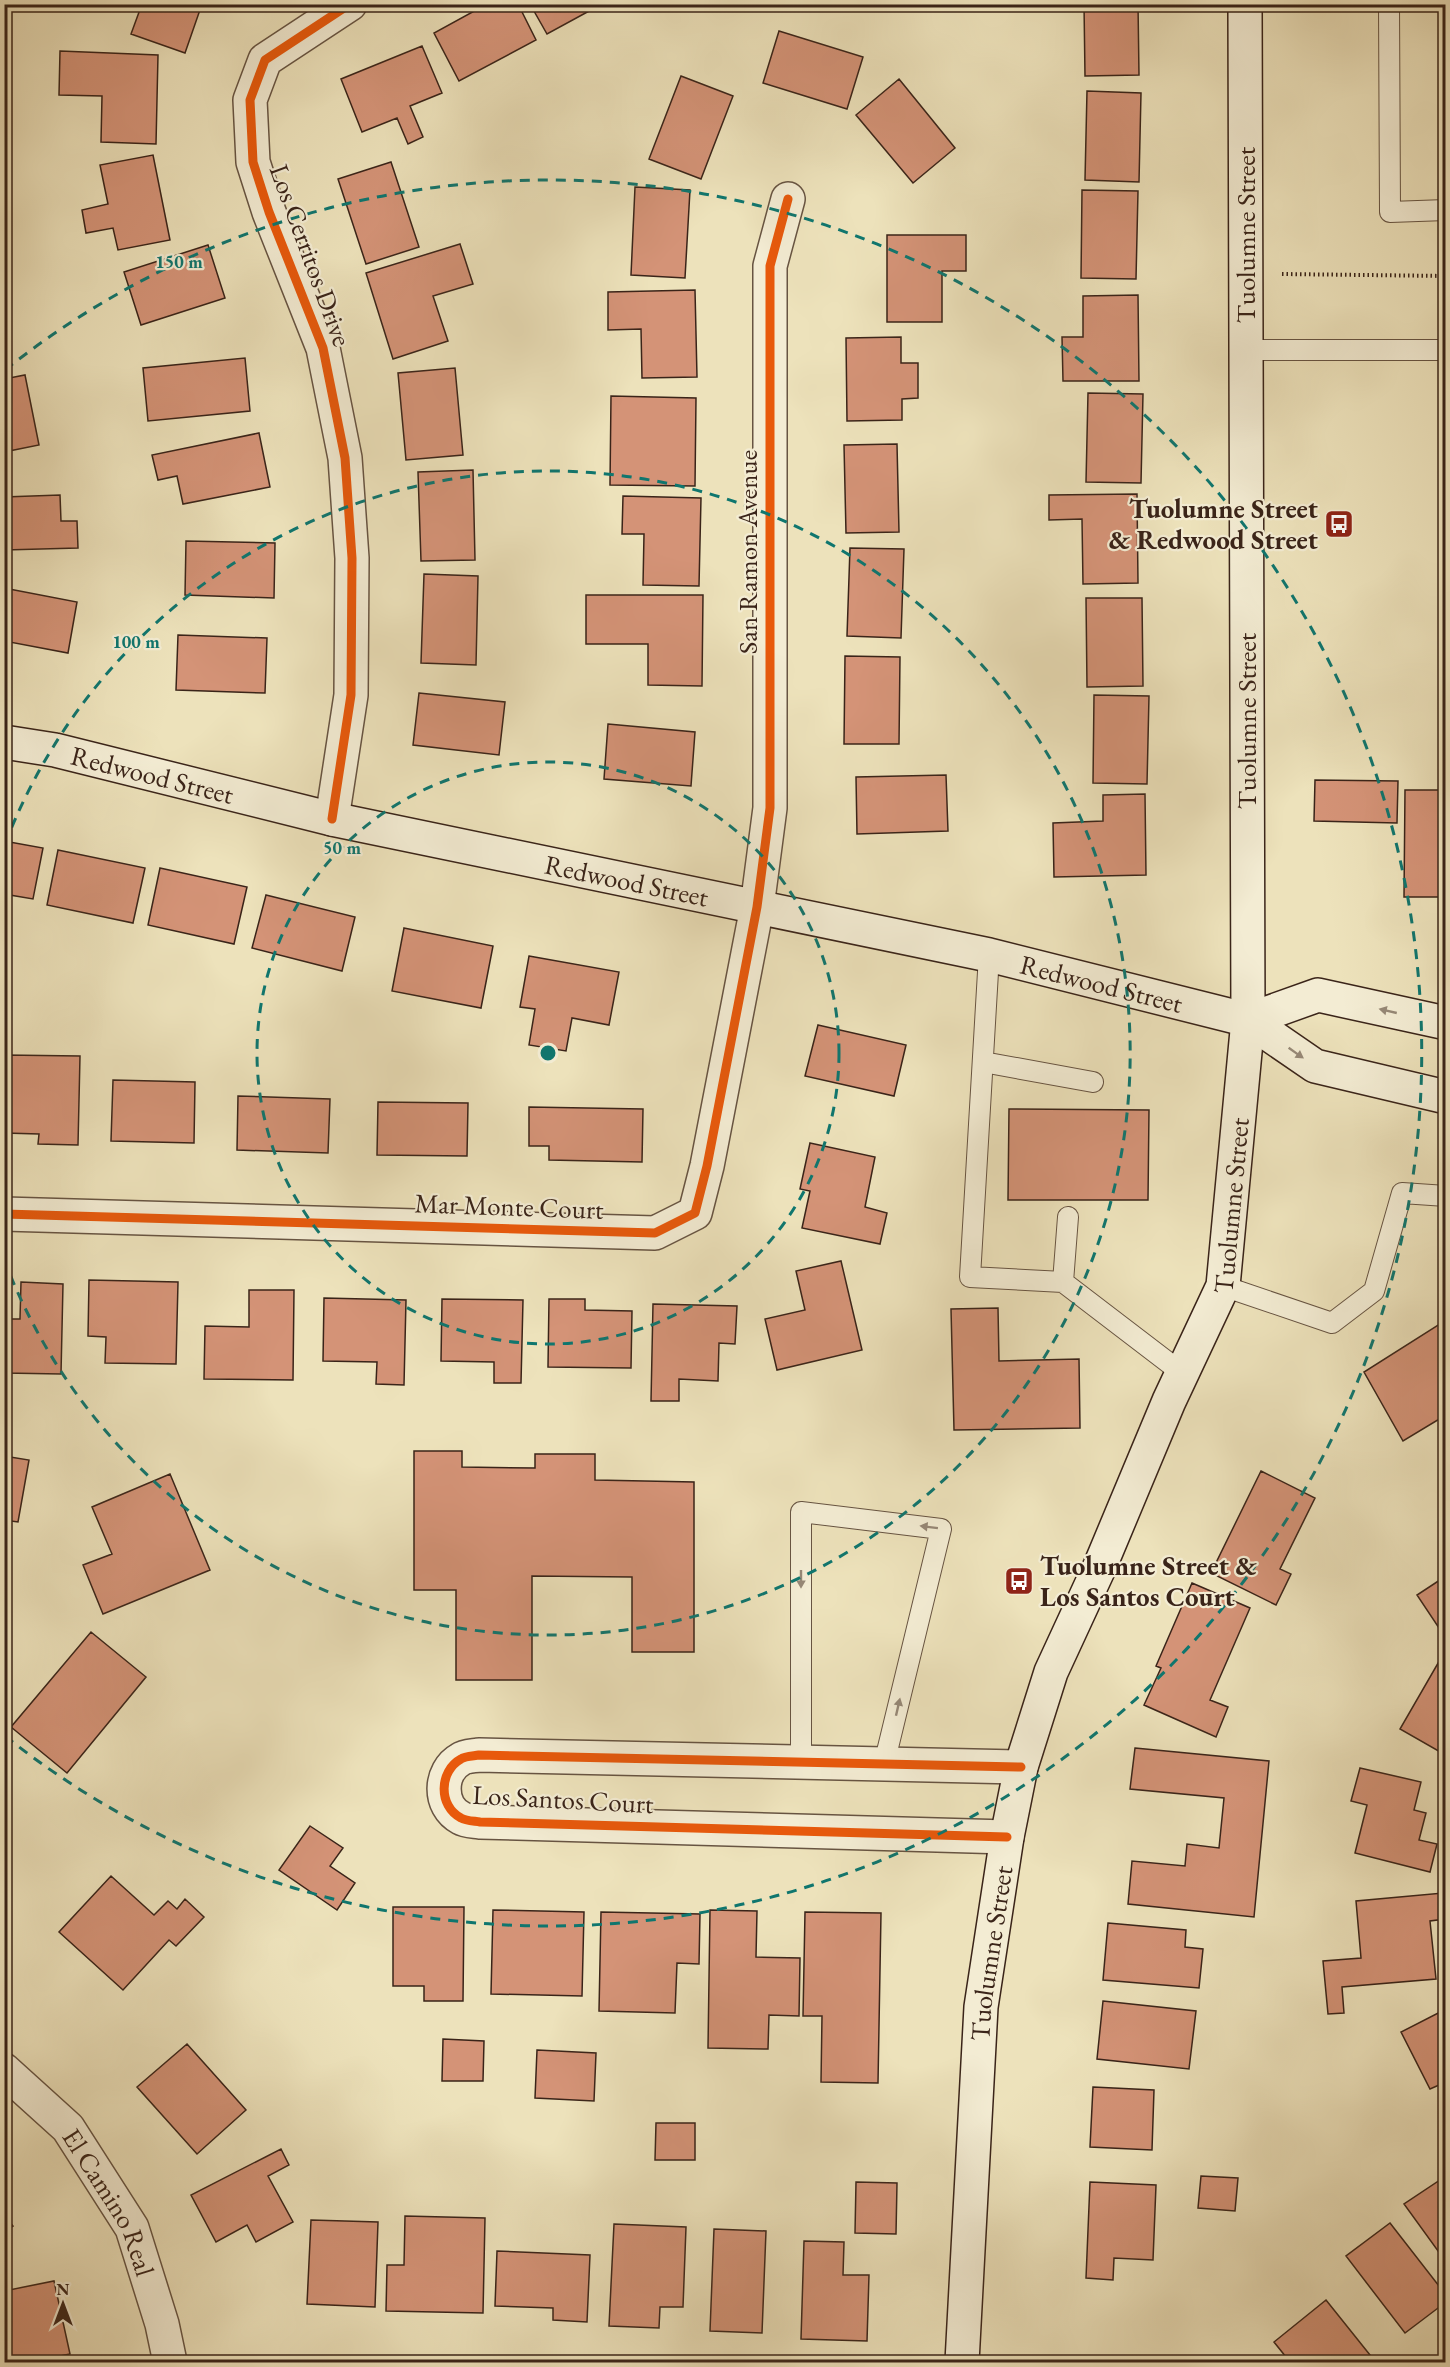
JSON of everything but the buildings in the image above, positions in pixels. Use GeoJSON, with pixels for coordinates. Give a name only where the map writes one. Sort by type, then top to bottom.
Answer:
{"type":"FeatureCollection","features":[{"type":"Feature","properties":{"kind":"main road","name":"Los Cerritos Drive"},"geometry":{"type":"LineString","coordinates":[[332,819],[351,695],[352,558],[345,458],[323,348],[269,212],[253,162],[250,100],[264,60],[350,4]]}},
{"type":"Feature","properties":{"kind":"main road","name":"Tuolumne Street"},"geometry":{"type":"LineString","coordinates":[[962,2362],[981,2007],[1007,1837],[1021,1767],[1051,1672],[1100,1566],[1182,1373],[1223,1286],[1248,1020],[1245,4]]}},
{"type":"Feature","properties":{"kind":"main road","name":"San Ramon Avenue"},"geometry":{"type":"LineString","coordinates":[[758,907],[770,808],[770,266],[788,199]]}},
{"type":"Feature","properties":{"kind":"main road","name":"Redwood Street"},"geometry":{"type":"LineString","coordinates":[[4,742],[55,750],[332,819],[989,955],[1248,1020],[1315,1066],[1446,1097]]}},
{"type":"Feature","properties":{"kind":"main road","name":"Mar Monte Court"},"geometry":{"type":"LineString","coordinates":[[4,1214],[655,1233],[695,1213],[707,1166],[758,907]]}},
{"type":"Feature","properties":{"kind":"main road"},"geometry":{"type":"LineString","coordinates":[[1248,1020],[1318,995],[1446,1023]]}},
{"type":"Feature","properties":{"kind":"main road","name":"Los Santos Court"},"geometry":{"type":"LineString","coordinates":[[1007,1837],[480,1822],[461,1819],[448,1806],[443,1788],[448,1771],[461,1758],[479,1755],[1021,1767]]}},
{"type":"Feature","properties":{"kind":"main road","name":"El Camino Real"},"geometry":{"type":"LineString","coordinates":[[4,2070],[68,2128],[132,2228],[162,2324],[170,2362]]}},
{"type":"Feature","properties":{"kind":"lane"},"geometry":{"type":"LineString","coordinates":[[1389,4],[1390,212],[1446,210]]}},
{"type":"Feature","properties":{"kind":"lane"},"geometry":{"type":"LineString","coordinates":[[1245,350],[1446,350]]}},
{"type":"Feature","properties":{"kind":"lane"},"geometry":{"type":"LineString","coordinates":[[989,955],[970,1277],[1063,1282],[1182,1373]]}},
{"type":"Feature","properties":{"kind":"lane"},"geometry":{"type":"LineString","coordinates":[[983,1062],[1093,1082]]}},
{"type":"Feature","properties":{"kind":"lane"},"geometry":{"type":"LineString","coordinates":[[1223,1286],[1332,1323],[1374,1292],[1402,1193],[1446,1196]]}},
{"type":"Feature","properties":{"kind":"lane"},"geometry":{"type":"LineString","coordinates":[[1063,1282],[1068,1216]]}},
{"type":"Feature","properties":{"kind":"lane"},"geometry":{"type":"LineString","coordinates":[[801,1763],[801,1512],[941,1528],[885,1764]]}},
{"type":"Feature","properties":{"kind":"path"},"geometry":{"type":"LineString","coordinates":[[1245,273],[1446,276]]}},
{"type":"Feature","properties":{"kind":"cycle path"},"geometry":{"type":"LineString","coordinates":[[332,819],[351,695],[352,558],[345,458],[323,348],[269,212],[253,162],[250,100],[265,60],[350,4]]}},
{"type":"Feature","properties":{"kind":"cycle path"},"geometry":{"type":"LineString","coordinates":[[4,1214],[655,1233],[695,1213],[707,1166],[757,907],[770,808],[770,266],[788,199]]}},
{"type":"Feature","properties":{"kind":"cycle path"},"geometry":{"type":"LineString","coordinates":[[1007,1837],[480,1822],[463,1819],[453,1813],[445,1797],[444,1788],[448,1772],[454,1764],[463,1758],[479,1755],[1021,1767]]}},
{"type":"Feature","properties":{"kind":"place","name":"Tuolumne Street & Redwood Street"},"geometry":{"type":"Point","coordinates":[1339,524]}},
{"type":"Feature","properties":{"kind":"place","name":"Tuolumne Street & Los Santos Court"},"geometry":{"type":"Point","coordinates":[1019,1581]}}]}
